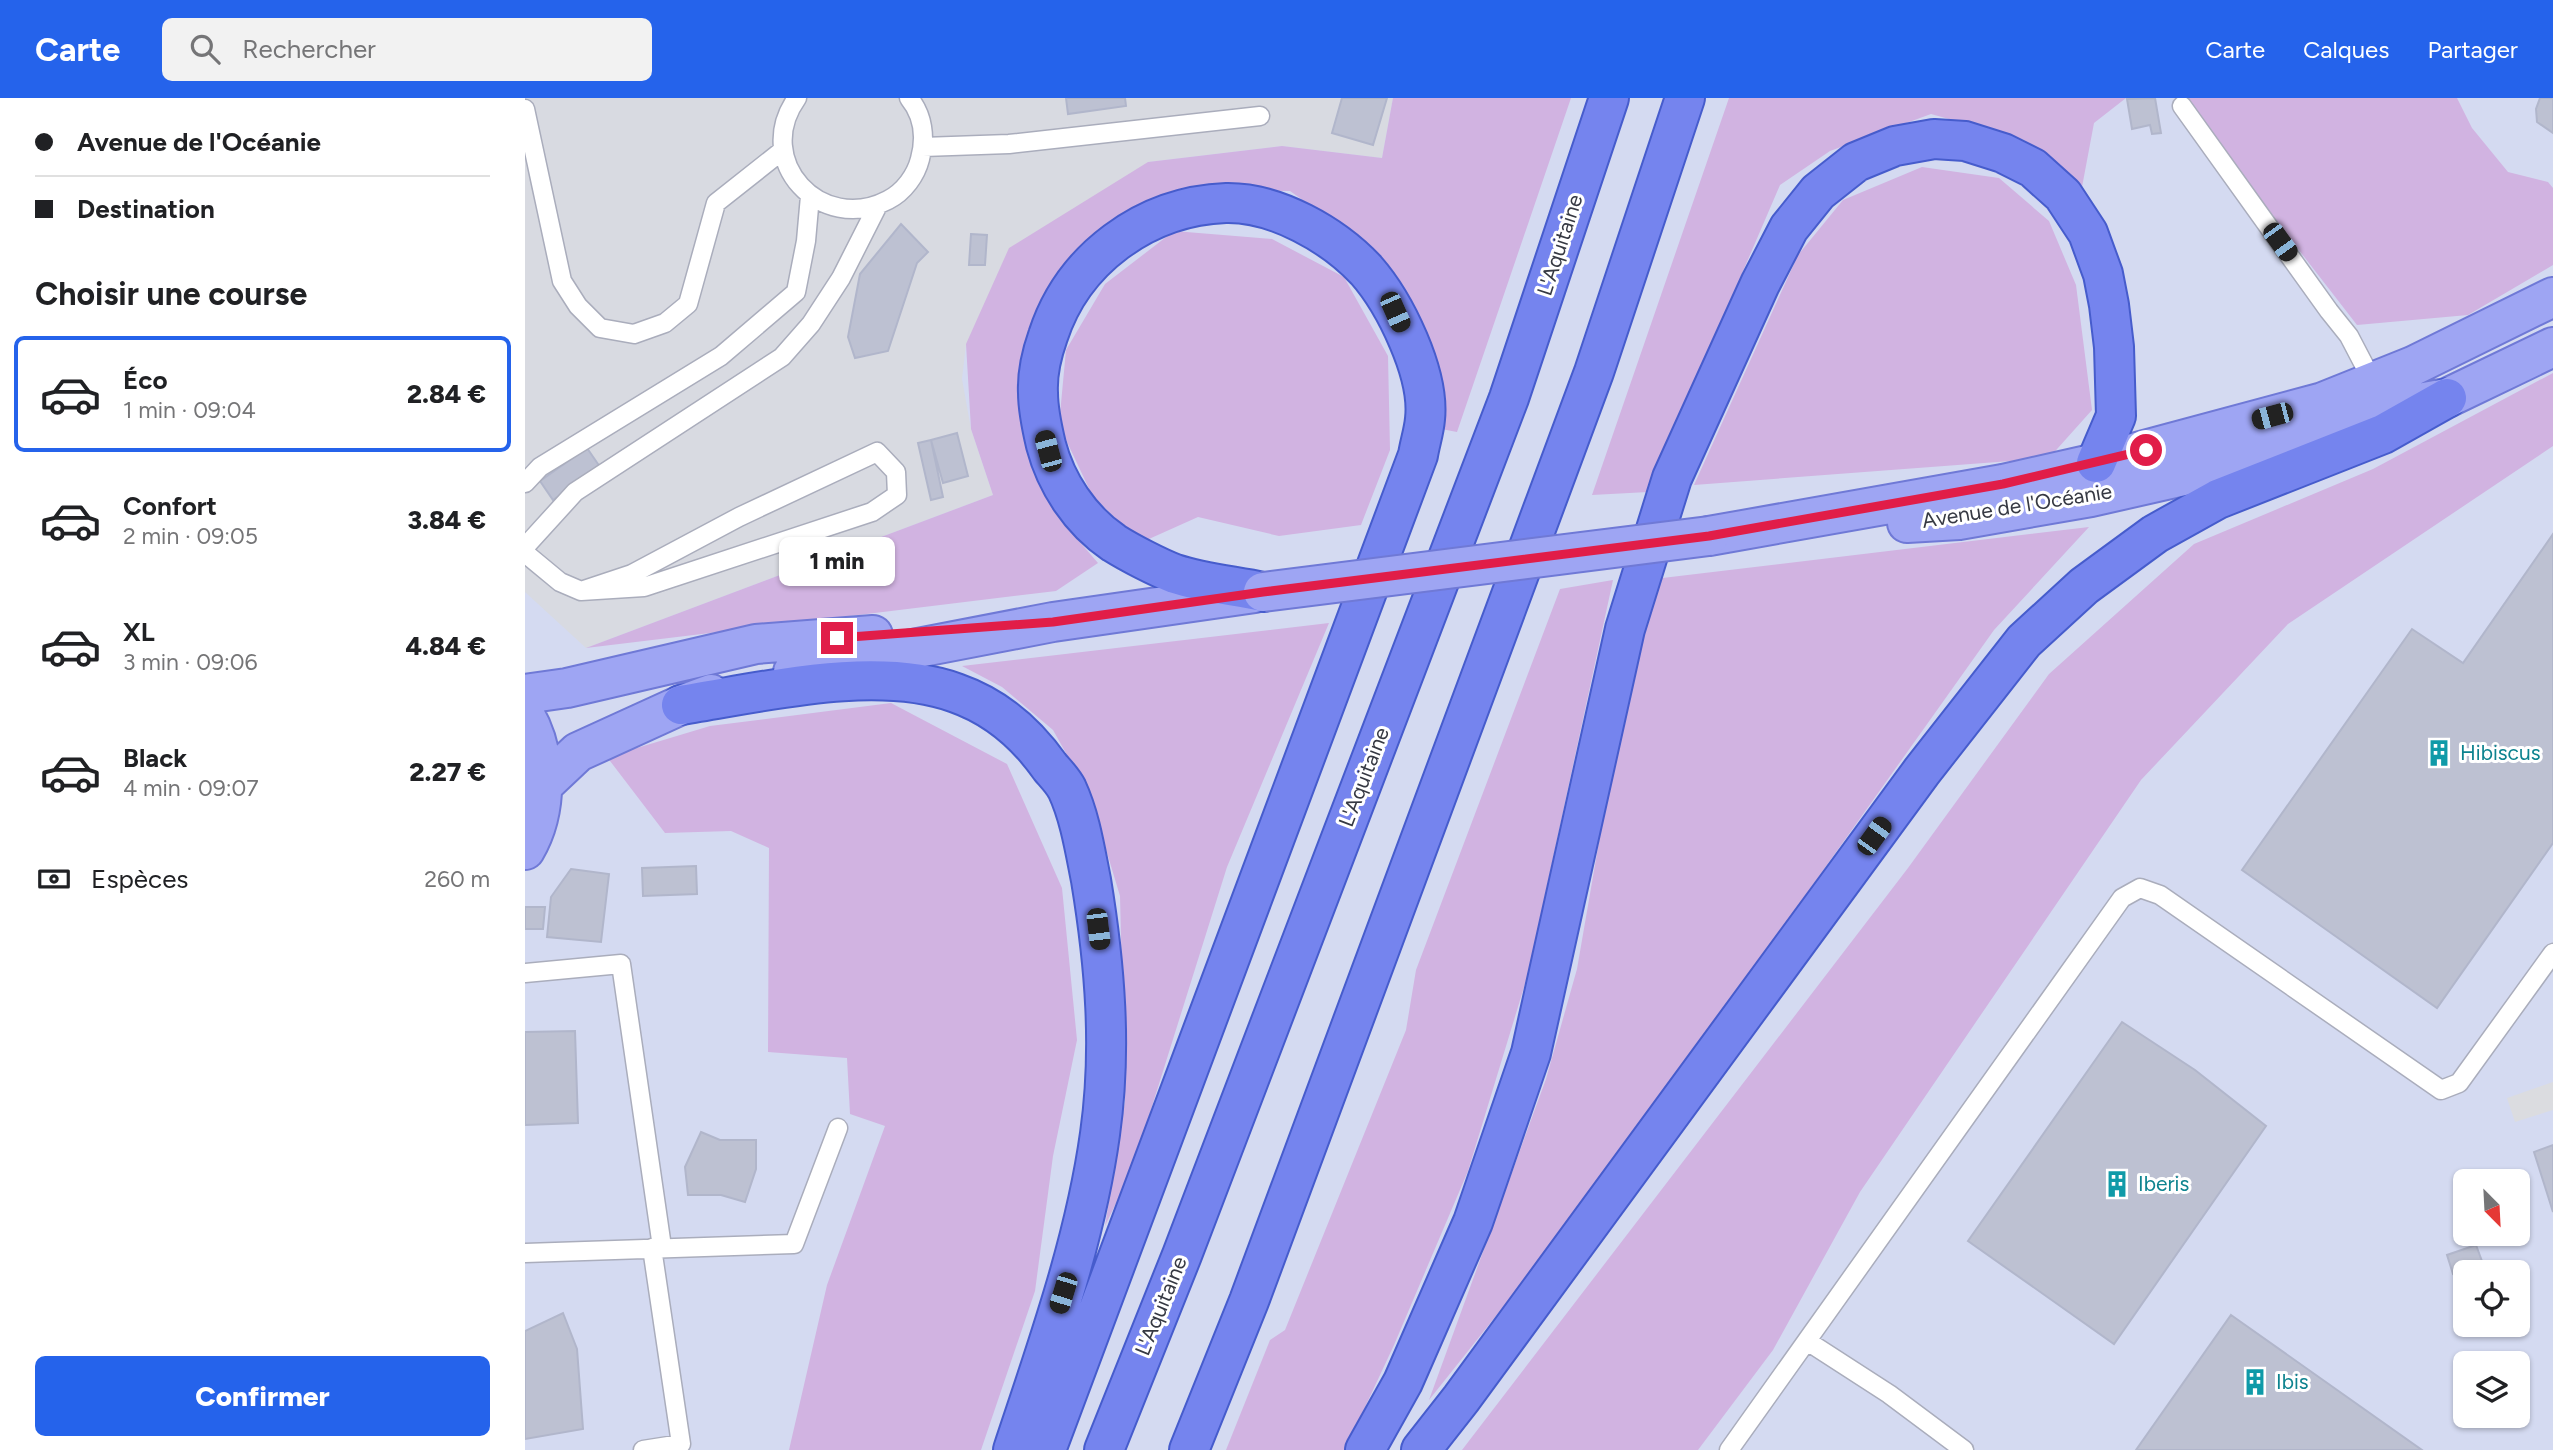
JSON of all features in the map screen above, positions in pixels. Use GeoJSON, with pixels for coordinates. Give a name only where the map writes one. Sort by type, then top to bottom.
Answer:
{"type":"FeatureCollection","features":[{"type":"Feature","properties":{"kind":"highway","name":"L'Aquitaine"},"geometry":{"type":"LineString","coordinates":[[1104,1450],[1187,1242],[1504,411],[1609,98]]}},
{"type":"Feature","properties":{"kind":"highway"},"geometry":{"type":"LineString","coordinates":[[1189,1450],[1249,1301],[1594,372],[1685,98]]}},
{"type":"Feature","properties":{"kind":"highway"},"geometry":{"type":"LineString","coordinates":[[1365,1450],[1403,1382],[1473,1222],[1531,1053],[1625,629],[1672,478],[1789,228],[1818,192],[1856,162],[1895,146],[1934,139],[1965,141],[2003,153],[2033,168],[2063,195],[2088,233],[2103,274],[2109,305],[2114,347],[2116,416],[2096,463]]}},
{"type":"Feature","properties":{"kind":"highway"},"geometry":{"type":"LineString","coordinates":[[1046,1450],[1409,480],[1418,455],[1426,417],[1422,382],[1395,312],[1378,284],[1353,257],[1295,218],[1229,203],[1187,208],[1148,221],[1115,241],[1072,285],[1055,315],[1042,352],[1037,391],[1044,435],[1053,468],[1076,508],[1113,542],[1175,574],[1263,592]]}},
{"type":"Feature","properties":{"kind":"highway"},"geometry":{"type":"LineString","coordinates":[[1421,1450],[1478,1377],[1922,771],[2024,640],[2084,586],[2155,534],[2218,499],[2383,434],[2447,398]]}},
{"type":"Feature","properties":{"kind":"highway"},"geometry":{"type":"LineString","coordinates":[[681,705],[851,681],[917,683],[954,692],[990,707],[1020,730],[1066,788],[1083,836],[1094,902],[1104,982],[1108,1053],[1100,1136],[1077,1245],[1013,1450]]}},
{"type":"Feature","properties":{"kind":"main road","name":"Avenue de l'Océanie"},"geometry":{"type":"LineString","coordinates":[[1709,536],[2003,484],[2096,463],[2323,402],[2476,337],[2553,298]]}},
{"type":"Feature","properties":{"kind":"main road","name":"Avenue de l'Océanie"},"geometry":{"type":"LineString","coordinates":[[1709,536],[1959,520],[2091,497],[2232,465],[2329,435],[2407,405],[2447,398],[2553,347]]}},
{"type":"Feature","properties":{"kind":"main road"},"geometry":{"type":"LineString","coordinates":[[543,785],[578,752],[681,705],[755,679],[1053,622],[1263,592],[1709,536]]}},
{"type":"Feature","properties":{"kind":"main road"},"geometry":{"type":"LineString","coordinates":[[525,694],[567,688],[756,644],[1053,622]]}},
{"type":"Feature","properties":{"kind":"main road"},"geometry":{"type":"LineString","coordinates":[[525,715],[540,753],[543,785],[534,835],[525,850]]}},
{"type":"Feature","properties":{"kind":"lane"},"geometry":{"type":"LineString","coordinates":[[797,98],[790,107],[783,128],[783,150],[797,183],[810,196],[826,205],[861,210],[895,196],[909,183],[918,166],[923,147],[922,125],[909,98]]}},
{"type":"Feature","properties":{"kind":"lane"},"geometry":{"type":"LineString","coordinates":[[2182,106],[2350,336],[2373,382]]}},
{"type":"Feature","properties":{"kind":"lane"},"geometry":{"type":"LineString","coordinates":[[525,109],[562,281],[577,306],[600,328],[634,334],[665,323],[688,304],[716,203],[783,150]]}},
{"type":"Feature","properties":{"kind":"lane"},"geometry":{"type":"LineString","coordinates":[[923,147],[1009,144],[1260,116]]}},
{"type":"Feature","properties":{"kind":"lane"},"geometry":{"type":"LineString","coordinates":[[525,483],[540,467],[721,356],[796,292],[806,241],[810,196]]}},
{"type":"Feature","properties":{"kind":"lane"},"geometry":{"type":"LineString","coordinates":[[525,547],[575,492],[782,357],[811,324],[841,278],[878,205]]}},
{"type":"Feature","properties":{"kind":"lane"},"geometry":{"type":"LineString","coordinates":[[525,553],[560,582],[581,592],[645,587],[872,512],[897,495],[896,472],[877,452],[739,517],[632,573],[581,592]]}},
{"type":"Feature","properties":{"kind":"lane"},"geometry":{"type":"LineString","coordinates":[[1729,1450],[2122,898],[2140,888],[2160,895],[2441,1090],[2459,1083],[2553,953]]}},
{"type":"Feature","properties":{"kind":"lane"},"geometry":{"type":"LineString","coordinates":[[525,972],[621,964],[681,1444],[643,1450]]}},
{"type":"Feature","properties":{"kind":"lane"},"geometry":{"type":"LineString","coordinates":[[525,1253],[794,1244],[838,1128]]}},
{"type":"Feature","properties":{"kind":"lane"},"geometry":{"type":"LineString","coordinates":[[1807,1341],[1889,1394],[1963,1450]]}},
{"type":"Feature","properties":{"kind":"shaded area"},"geometry":{"type":"Polygon","coordinates":[[[525,98],[2553,98],[2553,1450],[525,1450],[525,98]]]}},
{"type":"Feature","properties":{"kind":"shaded area"},"geometry":{"type":"Polygon","coordinates":[[[525,98],[1393,98],[1382,158],[1282,146],[1148,162],[966,344],[962,379],[971,429],[993,495],[586,648],[525,592],[525,98]]]}},
{"type":"Feature","properties":{"kind":"shaded area"},"geometry":{"type":"Polygon","coordinates":[[[1393,98],[1571,98],[1457,432],[1436,428],[1413,308],[1376,252],[1290,191],[1223,190],[1081,251],[1042,298],[1022,375],[1030,450],[1060,519],[1098,563],[1056,591],[586,648],[993,495],[971,429],[966,344],[1009,248],[1148,162],[1282,146],[1382,158],[1393,98]]]}},
{"type":"Feature","properties":{"kind":"shaded area"},"geometry":{"type":"Polygon","coordinates":[[[1729,98],[2126,98],[2094,123],[2082,187],[2024,140],[1931,114],[1830,151],[1780,185],[1648,492],[1592,495],[1729,98]]]}},
{"type":"Feature","properties":{"kind":"shaded area"},"geometry":{"type":"Polygon","coordinates":[[[2181,98],[2457,98],[2472,128],[2508,172],[2548,182],[2553,188],[2553,265],[2468,315],[2357,325],[2181,98]]]}},
{"type":"Feature","properties":{"kind":"shaded area"},"geometry":{"type":"Polygon","coordinates":[[[1922,167],[1999,178],[2049,221],[2076,285],[2092,410],[2049,458],[1694,485],[1798,255],[1843,200],[1922,167]]]}},
{"type":"Feature","properties":{"kind":"shaded area"},"geometry":{"type":"Polygon","coordinates":[[[1174,231],[1272,239],[1344,277],[1388,356],[1390,450],[1361,525],[1279,536],[1198,517],[1140,543],[1092,495],[1059,425],[1066,350],[1105,284],[1174,231]]]}},
{"type":"Feature","properties":{"kind":"shaded area"},"geometry":{"type":"Polygon","coordinates":[[[2553,373],[2553,446],[2288,624],[2141,780],[1860,1192],[1773,1350],[1698,1450],[1462,1450],[1908,868],[2049,674],[2194,544],[2373,469],[2553,373]]]}},
{"type":"Feature","properties":{"kind":"shaded area"},"geometry":{"type":"Polygon","coordinates":[[[2089,527],[1994,630],[1590,1198],[1429,1400],[1546,1079],[1577,969],[1618,732],[1654,579],[2089,527]]]}},
{"type":"Feature","properties":{"kind":"shaded area"},"geometry":{"type":"Polygon","coordinates":[[[1613,580],[1528,974],[1468,1171],[1394,1345],[1345,1450],[1226,1450],[1270,1340],[1285,1330],[1406,1030],[1416,970],[1560,589],[1613,580]]]}},
{"type":"Feature","properties":{"kind":"shaded area"},"geometry":{"type":"Polygon","coordinates":[[[1329,623],[1227,867],[1132,1170],[1105,1226],[1125,1101],[1120,896],[1090,796],[1053,730],[1002,687],[962,666],[1329,623]]]}},
{"type":"Feature","properties":{"kind":"shaded area"},"geometry":{"type":"Polygon","coordinates":[[[891,703],[1007,764],[1062,888],[1077,1040],[1053,1156],[1035,1291],[981,1450],[789,1450],[827,1285],[885,1126],[850,1114],[847,1058],[768,1052],[769,848],[731,831],[665,833],[607,757],[710,726],[891,703]]]}},
{"type":"Feature","properties":{"kind":"shaded area"},"geometry":{"type":"Polygon","coordinates":[[[2553,1082],[2553,1110],[2515,1122],[2507,1098],[2553,1082]]]}},
{"type":"Feature","properties":{"kind":"building"},"geometry":{"type":"Polygon","coordinates":[[[1066,98],[1125,98],[1126,106],[1068,114],[1066,98]]]}},
{"type":"Feature","properties":{"kind":"building"},"geometry":{"type":"Polygon","coordinates":[[[1342,98],[1387,98],[1373,145],[1332,133],[1342,98]]]}},
{"type":"Feature","properties":{"kind":"building"},"geometry":{"type":"Polygon","coordinates":[[[2155,98],[2161,133],[2152,134],[2150,125],[2132,129],[2127,99],[2155,98]]]}},
{"type":"Feature","properties":{"kind":"building"},"geometry":{"type":"Polygon","coordinates":[[[2540,98],[2553,98],[2553,133],[2537,122],[2536,109],[2540,98]]]}},
{"type":"Feature","properties":{"kind":"building"},"geometry":{"type":"Polygon","coordinates":[[[901,224],[928,252],[917,263],[888,351],[855,358],[848,337],[860,274],[901,224]]]}},
{"type":"Feature","properties":{"kind":"building"},"geometry":{"type":"Polygon","coordinates":[[[971,234],[987,235],[985,265],[969,265],[971,234]]]}},
{"type":"Feature","properties":{"kind":"building"},"geometry":{"type":"Polygon","coordinates":[[[957,433],[968,476],[943,483],[931,440],[957,433]]]}},
{"type":"Feature","properties":{"kind":"building"},"geometry":{"type":"Polygon","coordinates":[[[931,440],[943,497],[931,500],[918,443],[931,440]]]}},
{"type":"Feature","properties":{"kind":"building"},"geometry":{"type":"Polygon","coordinates":[[[587,448],[600,467],[553,500],[540,481],[587,448]]]}},
{"type":"Feature","properties":{"kind":"building","name":"Hibiscus"},"geometry":{"type":"Polygon","coordinates":[[[2553,534],[2553,843],[2437,1008],[2242,870],[2412,629],[2463,663],[2553,534]]]}},
{"type":"Feature","properties":{"kind":"building"},"geometry":{"type":"Polygon","coordinates":[[[696,866],[697,894],[643,896],[642,868],[696,866]]]}},
{"type":"Feature","properties":{"kind":"building"},"geometry":{"type":"Polygon","coordinates":[[[571,869],[609,874],[601,942],[547,937],[551,897],[571,869]]]}},
{"type":"Feature","properties":{"kind":"building"},"geometry":{"type":"Polygon","coordinates":[[[525,907],[545,907],[543,929],[525,929],[525,907]]]}},
{"type":"Feature","properties":{"kind":"building","name":"Iberis"},"geometry":{"type":"Polygon","coordinates":[[[2122,1022],[2195,1070],[2266,1126],[2114,1344],[1968,1241],[2122,1022]]]}},
{"type":"Feature","properties":{"kind":"building"},"geometry":{"type":"Polygon","coordinates":[[[575,1031],[578,1123],[525,1125],[525,1032],[575,1031]]]}},
{"type":"Feature","properties":{"kind":"building"},"geometry":{"type":"Polygon","coordinates":[[[701,1132],[720,1140],[756,1140],[756,1169],[745,1202],[721,1195],[688,1195],[685,1167],[701,1132]]]}},
{"type":"Feature","properties":{"kind":"building"},"geometry":{"type":"Polygon","coordinates":[[[2553,1145],[2553,1212],[2534,1152],[2553,1145]]]}},
{"type":"Feature","properties":{"kind":"building"},"geometry":{"type":"Polygon","coordinates":[[[2476,1246],[2482,1260],[2453,1260],[2453,1274],[2447,1255],[2476,1246]]]}},
{"type":"Feature","properties":{"kind":"building"},"geometry":{"type":"Polygon","coordinates":[[[563,1313],[577,1349],[583,1429],[525,1439],[525,1331],[563,1313]]]}},
{"type":"Feature","properties":{"kind":"building","name":"Ibis"},"geometry":{"type":"Polygon","coordinates":[[[2231,1315],[2422,1450],[2136,1450],[2231,1315]]]}},
{"type":"Feature","properties":{"kind":"place","name":"Hibiscus"},"geometry":{"type":"Point","coordinates":[2439,753]}},
{"type":"Feature","properties":{"kind":"place","name":"Iberis"},"geometry":{"type":"Point","coordinates":[2117,1184]}},
{"type":"Feature","properties":{"kind":"place","name":"Ibis"},"geometry":{"type":"Point","coordinates":[2255,1382]}},
{"type":"Feature","properties":{"kind":"route"},"geometry":{"type":"LineString","coordinates":[[837,638],[1053,622],[1263,592],[1709,536],[2003,484],[2146,450]]}}]}
